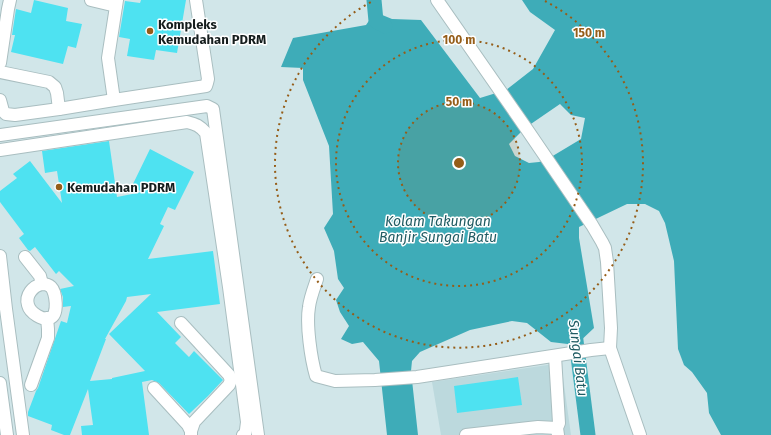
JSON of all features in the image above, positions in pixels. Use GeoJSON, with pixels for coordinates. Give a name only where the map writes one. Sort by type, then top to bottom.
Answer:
{"type":"FeatureCollection","features":[{"type":"Feature","properties":{"kind":"street"},"geometry":{"type":"LineString","coordinates":[[0,63],[10,0]]}},
{"type":"Feature","properties":{"kind":"street"},"geometry":{"type":"LineString","coordinates":[[90,0],[116,3],[108,58],[114,100]]}},
{"type":"Feature","properties":{"kind":"street"},"geometry":{"type":"LineString","coordinates":[[0,100],[3,111],[10,115],[60,109],[206,86],[208,79],[196,0]]}},
{"type":"Feature","properties":{"kind":"street"},"geometry":{"type":"LineString","coordinates":[[437,0],[544,154],[592,225],[605,248],[611,328],[610,348],[640,435]]}},
{"type":"Feature","properties":{"kind":"street"},"geometry":{"type":"LineString","coordinates":[[0,72],[49,82],[55,87],[60,109]]}},
{"type":"Feature","properties":{"kind":"street"},"geometry":{"type":"LineString","coordinates":[[0,135],[207,106],[213,109],[258,435]]}},
{"type":"Feature","properties":{"kind":"street"},"geometry":{"type":"LineString","coordinates":[[0,150],[187,122],[196,124],[202,128],[206,133],[229,287],[246,422],[246,430],[245,434],[243,435]]}},
{"type":"Feature","properties":{"kind":"street"},"geometry":{"type":"LineString","coordinates":[[0,256],[3,309],[23,435]]}},
{"type":"Feature","properties":{"kind":"street"},"geometry":{"type":"LineString","coordinates":[[26,257],[40,276],[42,284]]}},
{"type":"Feature","properties":{"kind":"street"},"geometry":{"type":"LineString","coordinates":[[317,280],[309,307],[308,327],[313,366],[316,376],[335,381],[417,377],[610,348]]}},
{"type":"Feature","properties":{"kind":"street"},"geometry":{"type":"LineString","coordinates":[[42,284],[48,284],[54,292],[56,310],[55,315],[51,318],[42,318],[38,316],[30,310],[28,305],[29,294],[32,289],[42,284]]}},
{"type":"Feature","properties":{"kind":"street"},"geometry":{"type":"LineString","coordinates":[[3,309],[28,305]]}},
{"type":"Feature","properties":{"kind":"street"},"geometry":{"type":"LineString","coordinates":[[31,385],[48,338],[47,318]]}},
{"type":"Feature","properties":{"kind":"street"},"geometry":{"type":"LineString","coordinates":[[180,323],[229,375],[231,380],[229,386],[194,422],[191,433]]}},
{"type":"Feature","properties":{"kind":"street"},"geometry":{"type":"LineString","coordinates":[[466,435],[538,427],[558,431],[560,355]]}},
{"type":"Feature","properties":{"kind":"street"},"geometry":{"type":"LineString","coordinates":[[0,383],[4,431]]}},
{"type":"Feature","properties":{"kind":"street"},"geometry":{"type":"LineString","coordinates":[[154,388],[188,425],[191,433]]}},
{"type":"Feature","properties":{"kind":"shaded area"},"geometry":{"type":"Polygon","coordinates":[[[561,363],[571,435],[441,435],[432,382],[561,363]]]}},
{"type":"Feature","properties":{"kind":"water","name":"Kolam Takungan Banjir Sungai Batu"},"geometry":{"type":"Polygon","coordinates":[[[522,0],[771,0],[771,435],[721,435],[709,413],[707,393],[692,372],[684,365],[678,349],[674,261],[665,223],[659,211],[645,204],[627,204],[579,227],[579,238],[594,328],[576,345],[551,342],[527,323],[512,321],[470,330],[420,352],[412,361],[411,371],[418,435],[387,435],[379,361],[363,342],[352,344],[341,339],[349,326],[340,312],[336,300],[344,288],[338,279],[334,251],[324,228],[333,214],[329,146],[303,80],[303,68],[281,67],[293,38],[366,25],[375,12],[392,19],[421,20],[480,98],[506,90],[533,69],[555,30],[530,12],[522,0]],[[560,104],[525,128],[509,144],[515,156],[529,163],[539,162],[546,160],[581,139],[585,118],[571,115],[560,104]]]}},
{"type":"Feature","properties":{"kind":"building"},"geometry":{"type":"Polygon","coordinates":[[[34,0],[68,8],[66,21],[82,24],[76,48],[68,46],[63,64],[11,52],[15,35],[12,35],[16,9],[31,13],[34,0]]]}},
{"type":"Feature","properties":{"kind":"building","name":"Kompleks Kemudahan PDRM"},"geometry":{"type":"Polygon","coordinates":[[[141,0],[186,0],[177,53],[156,50],[154,60],[127,56],[130,39],[119,37],[125,1],[140,3],[141,0]]]}},
{"type":"Feature","properties":{"kind":"building"},"geometry":{"type":"Polygon","coordinates":[[[109,141],[117,197],[142,192],[132,186],[150,149],[194,172],[175,210],[168,207],[160,224],[164,226],[148,259],[213,251],[220,304],[157,312],[181,337],[175,343],[189,357],[194,351],[223,380],[189,414],[159,383],[152,380],[142,382],[149,435],[82,435],[81,426],[93,425],[88,389],[70,435],[64,435],[51,430],[52,425],[28,416],[28,412],[38,388],[61,321],[67,323],[71,306],[63,307],[63,297],[60,289],[74,286],[59,271],[56,274],[35,247],[30,251],[28,250],[19,238],[24,234],[0,202],[0,191],[17,178],[13,174],[30,161],[62,203],[57,171],[45,173],[42,151],[109,141]],[[151,294],[127,297],[105,339],[90,381],[112,379],[145,371],[109,334],[151,294]]]}},
{"type":"Feature","properties":{"kind":"building"},"geometry":{"type":"Polygon","coordinates":[[[518,377],[522,405],[457,413],[454,386],[518,377]]]}},
{"type":"Feature","properties":{"kind":"waterway","name":"Sungai Batu"},"geometry":{"type":"LineString","coordinates":[[374,0],[376,21],[385,26]]}},
{"type":"Feature","properties":{"kind":"waterway","name":"Sungai Batu"},"geometry":{"type":"LineString","coordinates":[[574,325],[588,435]]}},
{"type":"Feature","properties":{"kind":"place","name":"Kompleks Kemudahan PDRM"},"geometry":{"type":"Point","coordinates":[150,31]}},
{"type":"Feature","properties":{"kind":"place","name":"Kemudahan PDRM"},"geometry":{"type":"Point","coordinates":[59,187]}}]}
